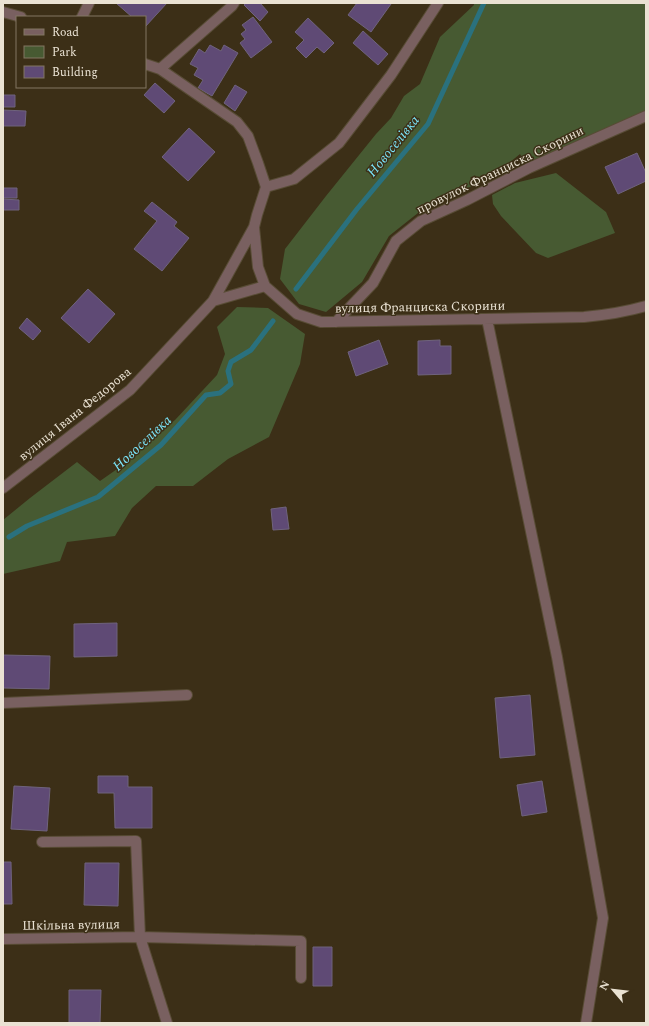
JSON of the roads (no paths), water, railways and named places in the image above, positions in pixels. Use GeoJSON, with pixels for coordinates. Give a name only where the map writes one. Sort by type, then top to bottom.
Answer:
{"type":"FeatureCollection","features":[{"type":"Feature","properties":{"kind":"street"},"geometry":{"type":"LineString","coordinates":[[82,16],[89,3]]}},
{"type":"Feature","properties":{"kind":"street"},"geometry":{"type":"LineString","coordinates":[[160,69],[234,3]]}},
{"type":"Feature","properties":{"kind":"street"},"geometry":{"type":"LineString","coordinates":[[146,64],[160,69],[237,122],[248,136],[266,187],[294,179],[339,143],[391,75],[438,3]]}},
{"type":"Feature","properties":{"kind":"street"},"geometry":{"type":"LineString","coordinates":[[3,12],[17,16]]}},
{"type":"Feature","properties":{"kind":"street","name":"провулок Франциска Скорини"},"geometry":{"type":"LineString","coordinates":[[336,322],[373,283],[396,241],[421,221],[467,200],[529,168],[646,116]]}},
{"type":"Feature","properties":{"kind":"street","name":"вулиця Івана Федорова"},"geometry":{"type":"LineString","coordinates":[[3,488],[130,390],[213,301],[254,227],[266,187]]}},
{"type":"Feature","properties":{"kind":"street","name":"вулиця Франциска Скорини"},"geometry":{"type":"LineString","coordinates":[[254,227],[258,267],[265,286],[297,314],[321,322],[584,317],[621,313],[646,306]]}},
{"type":"Feature","properties":{"kind":"street"},"geometry":{"type":"LineString","coordinates":[[213,301],[265,286]]}},
{"type":"Feature","properties":{"kind":"street"},"geometry":{"type":"LineString","coordinates":[[488,319],[557,657],[604,918],[586,1023]]}},
{"type":"Feature","properties":{"kind":"street"},"geometry":{"type":"LineString","coordinates":[[3,703],[187,695]]}},
{"type":"Feature","properties":{"kind":"street"},"geometry":{"type":"LineString","coordinates":[[42,842],[136,841],[140,937],[167,1023]]}},
{"type":"Feature","properties":{"kind":"street","name":"Шкільна вулиця"},"geometry":{"type":"LineString","coordinates":[[3,939],[140,937],[301,941],[301,978]]}},
{"type":"Feature","properties":{"kind":"waterway","name":"Новоселівка"},"geometry":{"type":"LineString","coordinates":[[296,289],[357,209],[428,124],[484,3]]}},
{"type":"Feature","properties":{"kind":"waterway","name":"Новоселівка"},"geometry":{"type":"LineString","coordinates":[[9,537],[27,526],[98,497],[161,445],[206,395],[220,393],[231,384],[228,371],[231,362],[251,350],[273,321]]}}]}
